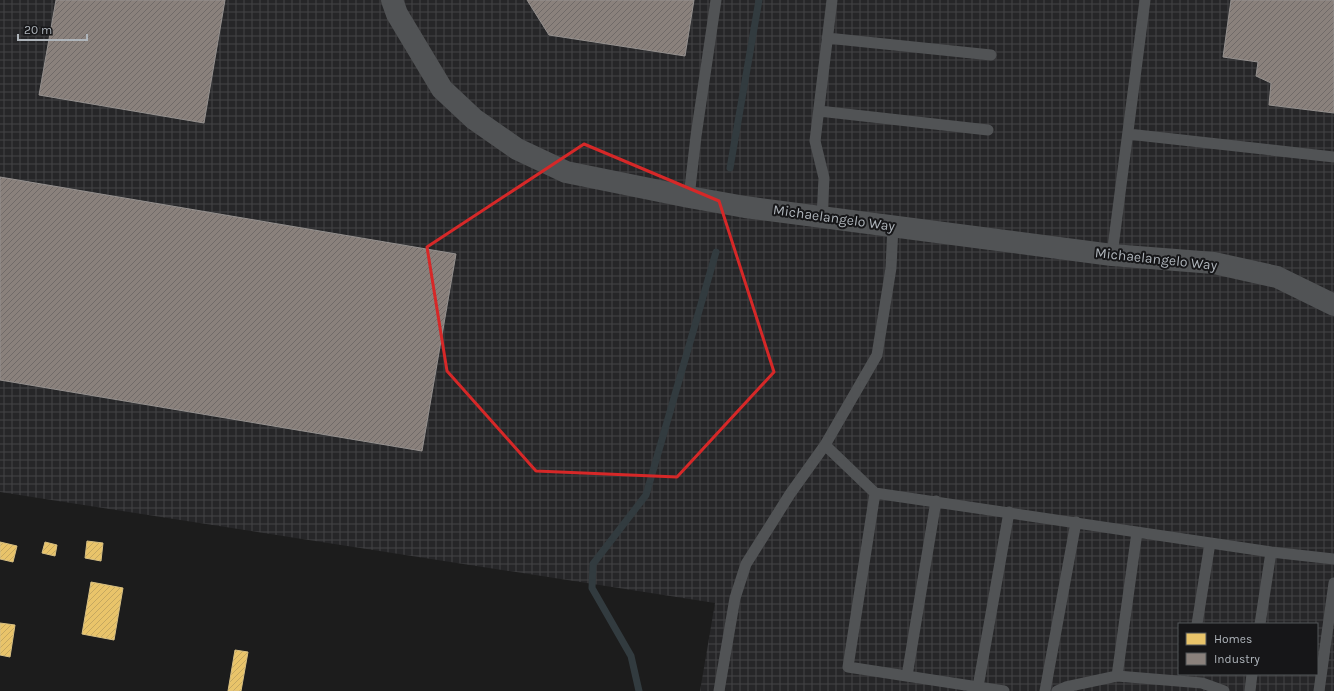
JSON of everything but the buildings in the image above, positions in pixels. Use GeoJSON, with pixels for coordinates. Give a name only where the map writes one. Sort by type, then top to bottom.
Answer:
{"type":"FeatureCollection","features":[{"type":"Feature","properties":{"kind":"street","name":"Michaelangelo Way"},"geometry":{"type":"LineString","coordinates":[[395,7],[442,89],[474,119],[517,149],[566,172],[689,197],[744,206],[1112,255],[1214,264],[1276,277],[1334,305]]}},
{"type":"Feature","properties":{"kind":"lane"},"geometry":{"type":"LineString","coordinates":[[689,197],[696,136],[716,0]]}},
{"type":"Feature","properties":{"kind":"lane"},"geometry":{"type":"LineString","coordinates":[[822,217],[824,178],[816,141],[832,0]]}},
{"type":"Feature","properties":{"kind":"lane"},"geometry":{"type":"LineString","coordinates":[[1112,255],[1145,0]]}},
{"type":"Feature","properties":{"kind":"lane"},"geometry":{"type":"LineString","coordinates":[[827,38],[991,56]]}},
{"type":"Feature","properties":{"kind":"lane"},"geometry":{"type":"LineString","coordinates":[[819,111],[988,130]]}},
{"type":"Feature","properties":{"kind":"lane"},"geometry":{"type":"LineString","coordinates":[[1128,134],[1334,157]]}},
{"type":"Feature","properties":{"kind":"lane"},"geometry":{"type":"LineString","coordinates":[[719,691],[735,598],[746,564],[790,494],[824,445],[877,355],[891,268],[893,226]]}},
{"type":"Feature","properties":{"kind":"lane"},"geometry":{"type":"LineString","coordinates":[[824,445],[875,493],[1271,552],[1334,559]]}},
{"type":"Feature","properties":{"kind":"lane"},"geometry":{"type":"LineString","coordinates":[[875,493],[848,667],[1004,691]]}},
{"type":"Feature","properties":{"kind":"lane"},"geometry":{"type":"LineString","coordinates":[[907,676],[936,501]]}},
{"type":"Feature","properties":{"kind":"lane"},"geometry":{"type":"LineString","coordinates":[[978,687],[1009,512]]}},
{"type":"Feature","properties":{"kind":"lane"},"geometry":{"type":"LineString","coordinates":[[1045,691],[1076,522]]}},
{"type":"Feature","properties":{"kind":"lane"},"geometry":{"type":"LineString","coordinates":[[1117,676],[1137,532]]}},
{"type":"Feature","properties":{"kind":"lane"},"geometry":{"type":"LineString","coordinates":[[1197,623],[1210,543]]}},
{"type":"Feature","properties":{"kind":"lane"},"geometry":{"type":"LineString","coordinates":[[1260,623],[1271,552]]}},
{"type":"Feature","properties":{"kind":"lane"},"geometry":{"type":"LineString","coordinates":[[1319,691],[1334,583]]}},
{"type":"Feature","properties":{"kind":"lane"},"geometry":{"type":"LineString","coordinates":[[1250,691],[1252,675]]}},
{"type":"Feature","properties":{"kind":"lane"},"geometry":{"type":"LineString","coordinates":[[1057,691],[1066,687],[1117,676],[1189,678],[1224,691]]}},
{"type":"Feature","properties":{"kind":"highlighted area"},"geometry":{"type":"Polygon","coordinates":[[[584,144],[719,201],[774,372],[677,477],[536,471],[447,371],[427,247],[584,144]]]}},
{"type":"Feature","properties":{"kind":"shaded area"},"geometry":{"type":"Polygon","coordinates":[[[0,0],[1334,0],[1334,691],[700,691],[715,603],[0,492],[0,0]]]}},
{"type":"Feature","properties":{"kind":"waterway"},"geometry":{"type":"LineString","coordinates":[[730,168],[759,0]]}},
{"type":"Feature","properties":{"kind":"waterway"},"geometry":{"type":"LineString","coordinates":[[639,691],[631,656],[592,588],[593,564],[646,495],[716,252]]}}]}
